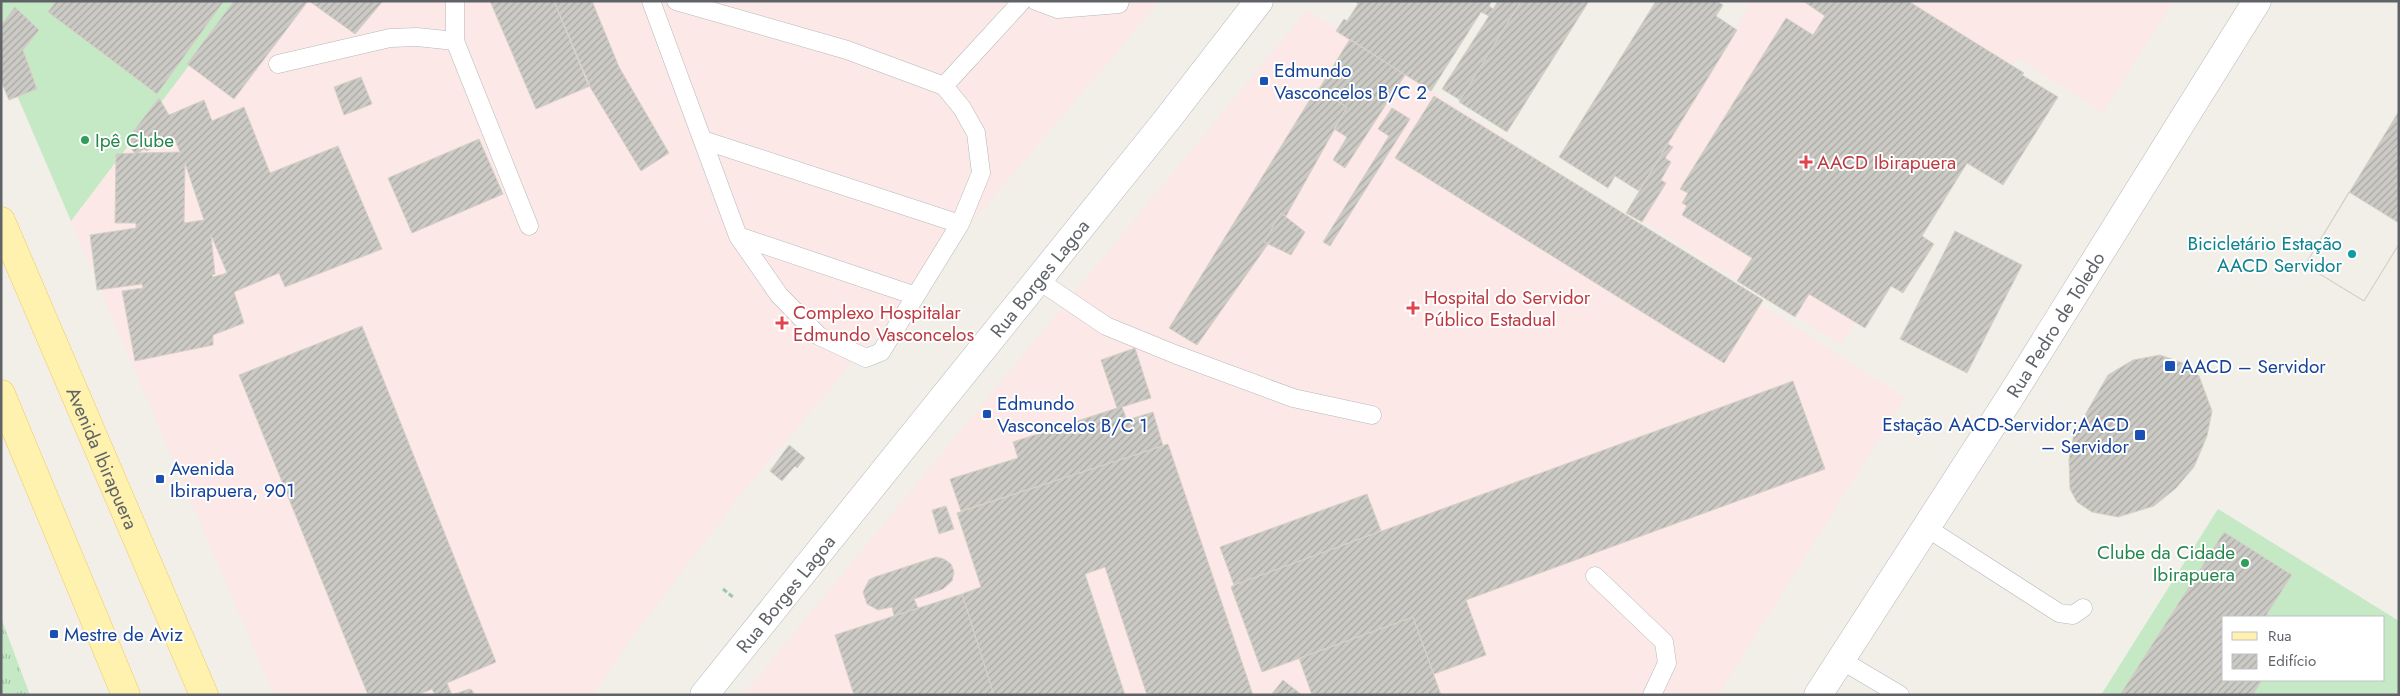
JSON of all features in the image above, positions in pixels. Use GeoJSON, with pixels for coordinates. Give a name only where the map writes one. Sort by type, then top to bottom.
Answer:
{"type":"FeatureCollection","features":[{"type":"Feature","properties":{"kind":"main road","name":"Avenida Ibirapuera"},"geometry":{"type":"LineString","coordinates":[[1,221],[204,695]]}},
{"type":"Feature","properties":{"kind":"main road"},"geometry":{"type":"LineString","coordinates":[[1,394],[126,695]]}},
{"type":"Feature","properties":{"kind":"street","name":"Rua Borges Lagoa"},"geometry":{"type":"LineString","coordinates":[[704,695],[1038,280],[1259,1]]}},
{"type":"Feature","properties":{"kind":"street","name":"Rua Pedro de Toledo"},"geometry":{"type":"LineString","coordinates":[[1818,695],[1927,528],[2257,1]]}},
{"type":"Feature","properties":{"kind":"lane"},"geometry":{"type":"LineString","coordinates":[[455,1],[455,41],[529,226]]}},
{"type":"Feature","properties":{"kind":"lane"},"geometry":{"type":"LineString","coordinates":[[651,1],[738,236],[779,295],[819,336],[866,358],[881,352],[960,224],[981,173],[976,133],[962,108],[944,86],[846,50],[676,1]]}},
{"type":"Feature","properties":{"kind":"lane"},"geometry":{"type":"LineString","coordinates":[[944,86],[1022,1]]}},
{"type":"Feature","properties":{"kind":"lane"},"geometry":{"type":"LineString","coordinates":[[1036,1],[1061,5],[1118,4],[1120,1]]}},
{"type":"Feature","properties":{"kind":"lane"},"geometry":{"type":"LineString","coordinates":[[278,64],[390,38],[417,37],[455,41]]}},
{"type":"Feature","properties":{"kind":"lane"},"geometry":{"type":"LineString","coordinates":[[703,140],[960,224]]}},
{"type":"Feature","properties":{"kind":"lane"},"geometry":{"type":"LineString","coordinates":[[738,236],[916,296]]}},
{"type":"Feature","properties":{"kind":"lane"},"geometry":{"type":"LineString","coordinates":[[1038,280],[1106,326],[1177,355],[1293,398],[1372,415]]}},
{"type":"Feature","properties":{"kind":"lane"},"geometry":{"type":"LineString","coordinates":[[1927,528],[2059,613],[2073,615],[2082,608]]}},
{"type":"Feature","properties":{"kind":"lane"},"geometry":{"type":"LineString","coordinates":[[1595,576],[1664,642],[1667,663],[1652,695]]}},
{"type":"Feature","properties":{"kind":"lane"},"geometry":{"type":"LineString","coordinates":[[1841,660],[1900,695]]}},
{"type":"Feature","properties":{"kind":"path"},"geometry":{"type":"LineString","coordinates":[[723,589],[734,598]]}},
{"type":"Feature","properties":{"kind":"shaded area"},"geometry":{"type":"Polygon","coordinates":[[[238,1],[1160,1],[745,489],[628,643],[593,695],[274,695],[71,221],[238,1]]]}},
{"type":"Feature","properties":{"kind":"shaded area","name":"AACD Ibirapuera"},"geometry":{"type":"Polygon","coordinates":[[[1744,1],[2174,1],[2103,112],[2017,58],[1841,345],[1629,212],[1749,5],[1744,1]]]}},
{"type":"Feature","properties":{"kind":"shaded area","name":"Hospital do Servidor Público Estadual"},"geometry":{"type":"Polygon","coordinates":[[[1307,10],[1905,398],[1718,695],[743,695],[1307,10]]]}},
{"type":"Feature","properties":{"kind":"green space","name":"Ipê Clube"},"geometry":{"type":"Polygon","coordinates":[[[1,1],[238,1],[71,221],[1,58],[1,1]]]}},
{"type":"Feature","properties":{"kind":"green space","name":"Clube da Cidade Ibirapuera"},"geometry":{"type":"Polygon","coordinates":[[[2218,509],[2399,621],[2399,695],[2101,695],[2218,509]]]}},
{"type":"Feature","properties":{"kind":"green space"},"geometry":{"type":"Polygon","coordinates":[[[1,618],[30,695],[1,695],[1,618]]]}},
{"type":"Feature","properties":{"kind":"building"},"geometry":{"type":"Polygon","coordinates":[[[56,1],[224,1],[157,94],[48,12],[56,1]]]}},
{"type":"Feature","properties":{"kind":"building"},"geometry":{"type":"Polygon","coordinates":[[[234,1],[308,1],[234,99],[187,64],[234,1]]]}},
{"type":"Feature","properties":{"kind":"building"},"geometry":{"type":"Polygon","coordinates":[[[309,1],[383,1],[355,34],[309,1]]]}},
{"type":"Feature","properties":{"kind":"building"},"geometry":{"type":"Polygon","coordinates":[[[490,1],[554,1],[590,86],[536,109],[490,1]]]}},
{"type":"Feature","properties":{"kind":"building"},"geometry":{"type":"Polygon","coordinates":[[[554,1],[592,1],[619,67],[669,153],[641,171],[587,82],[554,1]]]}},
{"type":"Feature","properties":{"kind":"building"},"geometry":{"type":"Polygon","coordinates":[[[1355,1],[1492,1],[1489,6],[1493,9],[1498,1],[1521,1],[1460,100],[1442,89],[1489,16],[1481,12],[1431,91],[1336,31],[1344,19],[1347,21],[1358,4],[1355,1]]]}},
{"type":"Feature","properties":{"kind":"building"},"geometry":{"type":"Polygon","coordinates":[[[1521,1],[1589,1],[1507,132],[1459,102],[1521,1]]]}},
{"type":"Feature","properties":{"kind":"building"},"geometry":{"type":"Polygon","coordinates":[[[1656,1],[1716,1],[1723,5],[1716,16],[1737,30],[1639,191],[1615,176],[1608,188],[1559,157],[1656,1]]]}},
{"type":"Feature","properties":{"kind":"building","name":"AACD Ibirapuera"},"geometry":{"type":"Polygon","coordinates":[[[1803,1],[1908,1],[2024,73],[2022,75],[2058,97],[2003,185],[1967,163],[1922,236],[1934,244],[1903,293],[1891,286],[1865,328],[1809,294],[1795,317],[1737,281],[1752,258],[1682,215],[1687,206],[1682,203],[1688,193],[1680,189],[1786,18],[1813,35],[1825,16],[1803,1]]]}},
{"type":"Feature","properties":{"kind":"building"},"geometry":{"type":"Polygon","coordinates":[[[15,7],[39,30],[23,50],[37,89],[9,100],[1,81],[1,25],[15,7]]]}},
{"type":"Feature","properties":{"kind":"building"},"geometry":{"type":"Polygon","coordinates":[[[1350,39],[1405,75],[1345,168],[1333,160],[1347,137],[1334,129],[1347,107],[1319,89],[1350,39]]]}},
{"type":"Feature","properties":{"kind":"building"},"geometry":{"type":"Polygon","coordinates":[[[361,77],[372,104],[344,115],[334,87],[361,77]]]}},
{"type":"Feature","properties":{"kind":"building"},"geometry":{"type":"Polygon","coordinates":[[[1317,88],[1347,107],[1286,216],[1281,213],[1264,242],[1268,244],[1197,345],[1169,328],[1317,88]]]}},
{"type":"Feature","properties":{"kind":"building"},"geometry":{"type":"Polygon","coordinates":[[[1434,96],[1763,300],[1724,363],[1395,158],[1434,96]]]}},
{"type":"Feature","properties":{"kind":"building"},"geometry":{"type":"Polygon","coordinates":[[[159,98],[169,115],[204,100],[212,121],[244,107],[270,173],[338,146],[382,249],[285,287],[279,273],[234,292],[244,323],[213,335],[213,345],[135,361],[122,291],[143,288],[142,284],[97,290],[90,235],[136,228],[136,223],[115,223],[116,154],[135,153],[125,142],[159,98]],[[174,138],[146,151],[144,149],[138,153],[180,152],[174,138]],[[185,163],[184,223],[204,220],[185,163]],[[211,235],[215,274],[212,275],[213,277],[227,273],[211,235]]]}},
{"type":"Feature","properties":{"kind":"building"},"geometry":{"type":"Polygon","coordinates":[[[1392,108],[1410,119],[1330,246],[1323,242],[1389,136],[1378,129],[1392,108]]]}},
{"type":"Feature","properties":{"kind":"building","name":"Bicicletário Estação AACD Servidor"},"geometry":{"type":"Polygon","coordinates":[[[2399,111],[2399,244],[2364,301],[2305,265],[2399,111]]]}},
{"type":"Feature","properties":{"kind":"building"},"geometry":{"type":"Polygon","coordinates":[[[479,139],[503,194],[412,233],[388,178],[479,139]]]}},
{"type":"Feature","properties":{"kind":"building"},"geometry":{"type":"Polygon","coordinates":[[[1668,144],[1673,147],[1665,158],[1671,162],[1661,180],[1666,183],[1642,222],[1626,213],[1668,144]]]}},
{"type":"Feature","properties":{"kind":"building","name":"Bicicletário Estação AACD Servidor"},"geometry":{"type":"Polygon","coordinates":[[[2349,192],[2399,223],[2399,244],[2364,301],[2305,265],[2349,192]]]}},
{"type":"Feature","properties":{"kind":"building"},"geometry":{"type":"Polygon","coordinates":[[[1281,213],[1305,232],[1291,255],[1264,242],[1281,213]]]}},
{"type":"Feature","properties":{"kind":"building","name":"Estação AACD-Servidor;AACD – Servidor"},"geometry":{"type":"Polygon","coordinates":[[[1955,231],[2022,265],[1967,373],[1900,339],[1955,231]]]}},
{"type":"Feature","properties":{"kind":"building"},"geometry":{"type":"Polygon","coordinates":[[[362,326],[496,662],[447,683],[452,695],[435,695],[432,689],[417,695],[368,695],[239,375],[362,326]]]}},
{"type":"Feature","properties":{"kind":"building"},"geometry":{"type":"Polygon","coordinates":[[[1135,348],[1151,398],[1122,407],[1127,420],[1153,412],[1163,446],[961,511],[950,479],[1018,458],[1013,442],[1117,408],[1101,360],[1135,348]]]}},
{"type":"Feature","properties":{"kind":"building","name":"Estação AACD-Servidor;AACD – Servidor"},"geometry":{"type":"Polygon","coordinates":[[[2160,355],[2183,363],[2199,376],[2212,411],[2207,436],[2194,467],[2176,488],[2154,506],[2118,517],[2092,512],[2077,502],[2070,489],[2069,459],[2074,434],[2108,375],[2133,360],[2160,355]]]}},
{"type":"Feature","properties":{"kind":"building"},"geometry":{"type":"Polygon","coordinates":[[[1793,381],[1825,469],[1466,600],[1486,655],[1434,674],[1413,617],[1262,672],[1231,587],[1234,585],[1793,381]]]}},
{"type":"Feature","properties":{"kind":"building"},"geometry":{"type":"Polygon","coordinates":[[[1168,444],[1253,695],[1147,695],[1105,567],[1085,574],[1125,695],[994,695],[962,594],[981,587],[957,513],[1168,444]]]}},
{"type":"Feature","properties":{"kind":"building"},"geometry":{"type":"Polygon","coordinates":[[[789,445],[805,458],[782,481],[770,471],[789,445]]]}},
{"type":"Feature","properties":{"kind":"building"},"geometry":{"type":"Polygon","coordinates":[[[1367,494],[1381,531],[1234,585],[1220,547],[1367,494]]]}},
{"type":"Feature","properties":{"kind":"building"},"geometry":{"type":"Polygon","coordinates":[[[946,506],[954,529],[939,534],[932,510],[946,506]]]}},
{"type":"Feature","properties":{"kind":"building"},"geometry":{"type":"Polygon","coordinates":[[[2224,532],[2292,575],[2266,616],[2222,616],[2222,681],[2224,681],[2215,695],[2120,695],[2224,532]]]}},
{"type":"Feature","properties":{"kind":"building"},"geometry":{"type":"Polygon","coordinates":[[[936,557],[944,559],[951,564],[954,572],[952,581],[943,589],[914,599],[918,608],[894,616],[892,607],[878,610],[867,604],[863,592],[869,580],[936,557]]]}},
{"type":"Feature","properties":{"kind":"building"},"geometry":{"type":"Polygon","coordinates":[[[962,594],[994,695],[854,695],[835,635],[962,594]]]}},
{"type":"Feature","properties":{"kind":"building"},"geometry":{"type":"Polygon","coordinates":[[[1413,617],[1441,695],[1312,695],[1299,658],[1413,617]]]}},
{"type":"Feature","properties":{"kind":"building"},"geometry":{"type":"Polygon","coordinates":[[[1283,680],[1302,695],[1271,695],[1283,680]]]}},
{"type":"Feature","properties":{"kind":"building"},"geometry":{"type":"Polygon","coordinates":[[[2224,681],[2261,681],[2253,695],[2215,695],[2224,681]]]}},
{"type":"Feature","properties":{"kind":"building"},"geometry":{"type":"Polygon","coordinates":[[[469,689],[475,695],[452,695],[469,689]]]}},
{"type":"Feature","properties":{"kind":"place","name":"Edmundo Vasconcelos B/C 2"},"geometry":{"type":"Point","coordinates":[1264,81]}},
{"type":"Feature","properties":{"kind":"place","name":"Ipê Clube"},"geometry":{"type":"Point","coordinates":[85,140]}},
{"type":"Feature","properties":{"kind":"place","name":"AACD Ibirapuera"},"geometry":{"type":"Point","coordinates":[1806,162]}},
{"type":"Feature","properties":{"kind":"place","name":"Bicicletário Estação AACD Servidor"},"geometry":{"type":"Point","coordinates":[2352,254]}},
{"type":"Feature","properties":{"kind":"place","name":"Hospital do Servidor Público Estadual"},"geometry":{"type":"Point","coordinates":[1413,308]}},
{"type":"Feature","properties":{"kind":"place","name":"Complexo Hospitalar Edmundo Vasconcelos"},"geometry":{"type":"Point","coordinates":[782,323]}},
{"type":"Feature","properties":{"kind":"place","name":"AACD – Servidor"},"geometry":{"type":"Point","coordinates":[2170,366]}},
{"type":"Feature","properties":{"kind":"place","name":"Edmundo Vasconcelos B/C 1"},"geometry":{"type":"Point","coordinates":[987,414]}},
{"type":"Feature","properties":{"kind":"place","name":"Estação AACD-Servidor;AACD – Servidor"},"geometry":{"type":"Point","coordinates":[2140,435]}},
{"type":"Feature","properties":{"kind":"place","name":"Avenida Ibirapuera, 901"},"geometry":{"type":"Point","coordinates":[160,479]}},
{"type":"Feature","properties":{"kind":"place","name":"Clube da Cidade Ibirapuera"},"geometry":{"type":"Point","coordinates":[2245,563]}},
{"type":"Feature","properties":{"kind":"place","name":"Mestre de Aviz"},"geometry":{"type":"Point","coordinates":[54,634]}}]}
